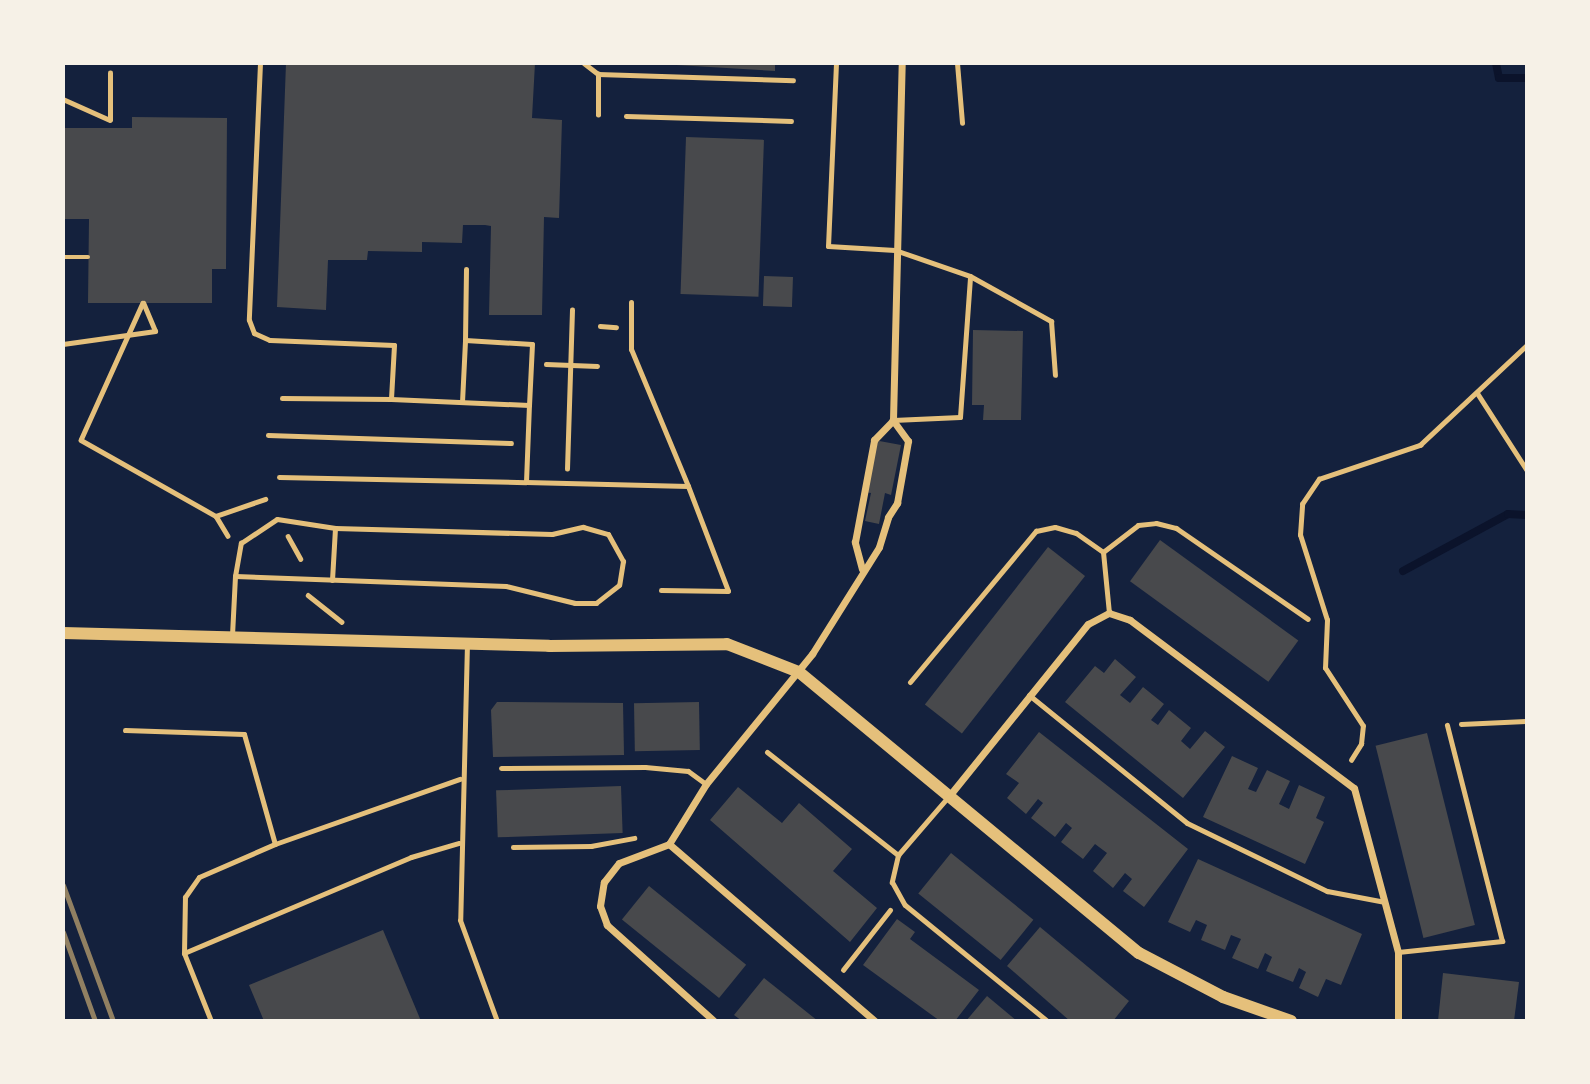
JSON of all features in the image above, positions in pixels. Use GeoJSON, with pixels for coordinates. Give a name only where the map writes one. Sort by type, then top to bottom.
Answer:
{"type":"FeatureCollection","features":[{"type":"Feature","properties":{"kind":"street"},"geometry":{"type":"LineString","coordinates":[[714,1021],[627,947],[607,925],[600,906],[604,882],[619,863],[669,844],[706,785],[799,672],[862,569],[879,547],[897,503],[908,441],[893,420],[895,250],[902,63]]}},
{"type":"Feature","properties":{"kind":"street"},"geometry":{"type":"LineString","coordinates":[[862,569],[855,542],[874,440],[893,420]]}},
{"type":"Feature","properties":{"kind":"street"},"geometry":{"type":"LineString","coordinates":[[949,796],[1088,624],[1109,613],[1130,620],[1347,779],[1358,799],[1398,951],[1398,1021]]}},
{"type":"Feature","properties":{"kind":"street"},"geometry":{"type":"LineString","coordinates":[[63,633],[232,635],[467,643],[727,644],[799,672],[1139,953],[1223,997],[1291,1021]]}},
{"type":"Feature","properties":{"kind":"street"},"geometry":{"type":"LineString","coordinates":[[669,844],[875,1021]]}},
{"type":"Feature","properties":{"kind":"lane"},"geometry":{"type":"LineString","coordinates":[[260,63],[249,320],[254,333],[270,340],[394,345],[391,399]]}},
{"type":"Feature","properties":{"kind":"lane"},"geometry":{"type":"LineString","coordinates":[[836,63],[828,246],[895,250],[970,276],[1051,321],[1055,375]]}},
{"type":"Feature","properties":{"kind":"lane"},"geometry":{"type":"LineString","coordinates":[[957,63],[962,123]]}},
{"type":"Feature","properties":{"kind":"lane"},"geometry":{"type":"LineString","coordinates":[[462,402],[466,269]]}},
{"type":"Feature","properties":{"kind":"lane"},"geometry":{"type":"LineString","coordinates":[[893,420],[960,417],[970,276]]}},
{"type":"Feature","properties":{"kind":"lane"},"geometry":{"type":"LineString","coordinates":[[631,302],[631,349],[728,591],[662,590]]}},
{"type":"Feature","properties":{"kind":"lane"},"geometry":{"type":"LineString","coordinates":[[465,340],[532,344],[526,482]]}},
{"type":"Feature","properties":{"kind":"lane"},"geometry":{"type":"LineString","coordinates":[[282,398],[529,405]]}},
{"type":"Feature","properties":{"kind":"lane"},"geometry":{"type":"LineString","coordinates":[[279,477],[688,486]]}},
{"type":"Feature","properties":{"kind":"lane"},"geometry":{"type":"LineString","coordinates":[[232,635],[234,576],[241,543],[277,519],[335,528],[552,534],[583,527],[608,534],[623,561],[619,585],[596,603],[575,603],[506,586],[234,576]]}},
{"type":"Feature","properties":{"kind":"lane"},"geometry":{"type":"LineString","coordinates":[[1103,552],[1138,525],[1156,523],[1176,528],[1308,619]]}},
{"type":"Feature","properties":{"kind":"lane"},"geometry":{"type":"LineString","coordinates":[[910,682],[1036,531],[1055,527],[1076,533],[1103,552],[1109,613]]}},
{"type":"Feature","properties":{"kind":"lane"},"geometry":{"type":"LineString","coordinates":[[332,580],[335,528]]}},
{"type":"Feature","properties":{"kind":"lane"},"geometry":{"type":"LineString","coordinates":[[467,643],[460,779],[460,920],[497,1021]]}},
{"type":"Feature","properties":{"kind":"lane"},"geometry":{"type":"LineString","coordinates":[[1029,695],[1197,829],[1327,891],[1385,902]]}},
{"type":"Feature","properties":{"kind":"lane"},"geometry":{"type":"LineString","coordinates":[[1398,951],[1502,941],[1447,725]]}},
{"type":"Feature","properties":{"kind":"lane"},"geometry":{"type":"LineString","coordinates":[[125,730],[244,734],[275,844]]}},
{"type":"Feature","properties":{"kind":"lane"},"geometry":{"type":"LineString","coordinates":[[767,752],[898,855]]}},
{"type":"Feature","properties":{"kind":"lane"},"geometry":{"type":"LineString","coordinates":[[502,768],[645,767],[688,771],[706,785]]}},
{"type":"Feature","properties":{"kind":"lane"},"geometry":{"type":"LineString","coordinates":[[211,1021],[184,953],[185,897],[199,877],[275,844],[460,779]]}},
{"type":"Feature","properties":{"kind":"lane"},"geometry":{"type":"LineString","coordinates":[[949,796],[898,855],[892,882],[905,905],[1047,1021]]}},
{"type":"Feature","properties":{"kind":"lane"},"geometry":{"type":"LineString","coordinates":[[184,953],[398,862],[459,843]]}},
{"type":"Feature","properties":{"kind":"path"},"geometry":{"type":"LineString","coordinates":[[584,63],[598,75],[793,80]]}},
{"type":"Feature","properties":{"kind":"path"},"geometry":{"type":"LineString","coordinates":[[63,99],[110,120],[110,73]]}},
{"type":"Feature","properties":{"kind":"path"},"geometry":{"type":"LineString","coordinates":[[598,75],[598,115]]}},
{"type":"Feature","properties":{"kind":"path"},"geometry":{"type":"LineString","coordinates":[[626,116],[791,121]]}},
{"type":"Feature","properties":{"kind":"path"},"geometry":{"type":"LineString","coordinates":[[63,257],[88,257]]}},
{"type":"Feature","properties":{"kind":"path"},"geometry":{"type":"LineString","coordinates":[[63,344],[127,336],[155,331],[143,303],[132,325],[127,336],[80,440],[216,516],[229,538]]}},
{"type":"Feature","properties":{"kind":"path"},"geometry":{"type":"LineString","coordinates":[[566,483],[572,310]]}},
{"type":"Feature","properties":{"kind":"path"},"geometry":{"type":"LineString","coordinates":[[1351,760],[1361,744],[1363,726],[1325,667],[1327,620],[1300,535],[1302,504],[1320,479],[1420,445],[1478,394],[1527,345]]}},
{"type":"Feature","properties":{"kind":"path"},"geometry":{"type":"LineString","coordinates":[[543,364],[597,366]]}},
{"type":"Feature","properties":{"kind":"path"},"geometry":{"type":"LineString","coordinates":[[1478,394],[1527,470]]}},
{"type":"Feature","properties":{"kind":"path"},"geometry":{"type":"LineString","coordinates":[[268,435],[511,443]]}},
{"type":"Feature","properties":{"kind":"path"},"geometry":{"type":"LineString","coordinates":[[216,516],[265,499]]}},
{"type":"Feature","properties":{"kind":"path"},"geometry":{"type":"LineString","coordinates":[[287,535],[302,559]]}},
{"type":"Feature","properties":{"kind":"path"},"geometry":{"type":"LineString","coordinates":[[302,590],[344,623]]}},
{"type":"Feature","properties":{"kind":"path"},"geometry":{"type":"LineString","coordinates":[[1447,725],[1527,721]]}},
{"type":"Feature","properties":{"kind":"path"},"geometry":{"type":"LineString","coordinates":[[513,847],[591,846],[640,837]]}},
{"type":"Feature","properties":{"kind":"path"},"geometry":{"type":"LineString","coordinates":[[844,970],[891,908]]}},
{"type":"Feature","properties":{"kind":"building"},"geometry":{"type":"Polygon","coordinates":[[[286,63],[535,63],[532,118],[562,120],[559,218],[544,217],[542,315],[489,315],[491,226],[485,225],[463,225],[462,243],[422,242],[422,252],[368,251],[367,260],[328,260],[326,310],[277,307],[286,63]]]}},
{"type":"Feature","properties":{"kind":"building"},"geometry":{"type":"Polygon","coordinates":[[[643,63],[775,63],[775,71],[643,63]]]}},
{"type":"Feature","properties":{"kind":"building"},"geometry":{"type":"Polygon","coordinates":[[[132,117],[227,118],[226,269],[212,269],[212,303],[88,303],[89,219],[63,219],[63,128],[132,128],[132,117]]]}},
{"type":"Feature","properties":{"kind":"building"},"geometry":{"type":"Polygon","coordinates":[[[686,137],[764,140],[758,297],[681,294],[686,137]]]}},
{"type":"Feature","properties":{"kind":"building"},"geometry":{"type":"Polygon","coordinates":[[[764,276],[793,277],[792,307],[763,306],[764,276]]]}},
{"type":"Feature","properties":{"kind":"building"},"geometry":{"type":"Polygon","coordinates":[[[973,330],[1023,331],[1021,420],[983,420],[984,405],[972,405],[973,330]]]}},
{"type":"Feature","properties":{"kind":"building"},"geometry":{"type":"Polygon","coordinates":[[[874,440],[901,445],[891,495],[885,493],[879,524],[865,521],[871,493],[864,492],[874,440]]]}},
{"type":"Feature","properties":{"kind":"building"},"geometry":{"type":"Polygon","coordinates":[[[1160,540],[1298,641],[1268,682],[1130,581],[1160,540]]]}},
{"type":"Feature","properties":{"kind":"building"},"geometry":{"type":"Polygon","coordinates":[[[1048,547],[1085,576],[962,734],[925,705],[1048,547]]]}},
{"type":"Feature","properties":{"kind":"building"},"geometry":{"type":"Polygon","coordinates":[[[1115,659],[1136,677],[1120,695],[1130,703],[1143,687],[1164,704],[1151,720],[1158,725],[1169,710],[1191,728],[1181,741],[1190,749],[1205,731],[1225,747],[1183,798],[1065,702],[1095,666],[1104,673],[1115,659]]]}},
{"type":"Feature","properties":{"kind":"building"},"geometry":{"type":"Polygon","coordinates":[[[497,702],[623,703],[624,755],[493,757],[491,710],[497,702]]]}},
{"type":"Feature","properties":{"kind":"building"},"geometry":{"type":"Polygon","coordinates":[[[699,702],[700,750],[635,751],[634,703],[699,702]]]}},
{"type":"Feature","properties":{"kind":"building"},"geometry":{"type":"Polygon","coordinates":[[[1039,732],[1188,849],[1144,907],[1123,891],[1132,879],[1125,873],[1113,888],[1093,871],[1107,853],[1095,844],[1083,859],[1061,842],[1072,828],[1066,823],[1055,837],[1031,818],[1043,803],[1038,799],[1026,814],[1007,798],[1019,783],[1006,774],[1039,732]]]}},
{"type":"Feature","properties":{"kind":"building"},"geometry":{"type":"Polygon","coordinates":[[[1427,733],[1475,925],[1423,938],[1376,746],[1427,733]]]}},
{"type":"Feature","properties":{"kind":"building"},"geometry":{"type":"Polygon","coordinates":[[[1232,756],[1258,768],[1248,789],[1256,792],[1267,770],[1290,781],[1279,804],[1289,809],[1299,785],[1325,797],[1316,818],[1324,822],[1305,864],[1203,817],[1232,756]]]}},
{"type":"Feature","properties":{"kind":"building"},"geometry":{"type":"Polygon","coordinates":[[[621,786],[623,833],[498,837],[496,790],[621,786]]]}},
{"type":"Feature","properties":{"kind":"building"},"geometry":{"type":"Polygon","coordinates":[[[738,787],[782,823],[799,803],[852,849],[833,871],[877,908],[850,942],[710,820],[738,787]]]}},
{"type":"Feature","properties":{"kind":"building"},"geometry":{"type":"Polygon","coordinates":[[[951,853],[1033,920],[1001,960],[918,893],[951,853]]]}},
{"type":"Feature","properties":{"kind":"building"},"geometry":{"type":"Polygon","coordinates":[[[1198,859],[1362,934],[1341,985],[1326,979],[1318,997],[1299,988],[1306,972],[1299,968],[1293,982],[1266,971],[1272,957],[1265,953],[1258,969],[1232,958],[1241,939],[1231,935],[1225,950],[1201,940],[1207,925],[1196,920],[1190,932],[1168,922],[1198,859]]]}},
{"type":"Feature","properties":{"kind":"building"},"geometry":{"type":"Polygon","coordinates":[[[649,886],[746,965],[719,998],[622,919],[649,886]]]}},
{"type":"Feature","properties":{"kind":"building"},"geometry":{"type":"Polygon","coordinates":[[[897,919],[915,932],[910,939],[979,990],[955,1021],[940,1021],[863,965],[897,919]]]}},
{"type":"Feature","properties":{"kind":"building"},"geometry":{"type":"Polygon","coordinates":[[[1040,927],[1129,1001],[1113,1021],[1070,1021],[1007,966],[1040,927]]]}},
{"type":"Feature","properties":{"kind":"building"},"geometry":{"type":"Polygon","coordinates":[[[383,930],[421,1021],[264,1021],[249,985],[383,930]]]}},
{"type":"Feature","properties":{"kind":"building"},"geometry":{"type":"Polygon","coordinates":[[[1443,973],[1519,982],[1514,1021],[1438,1021],[1443,973]]]}},
{"type":"Feature","properties":{"kind":"building"},"geometry":{"type":"Polygon","coordinates":[[[764,978],[818,1021],[742,1021],[734,1015],[764,978]]]}},
{"type":"Feature","properties":{"kind":"building"},"geometry":{"type":"Polygon","coordinates":[[[987,996],[1017,1021],[966,1021],[987,996]]]}},
{"type":"Feature","properties":{"kind":"waterway"},"geometry":{"type":"LineString","coordinates":[[1496,63],[1499,78],[1527,78]]}},
{"type":"Feature","properties":{"kind":"waterway"},"geometry":{"type":"LineString","coordinates":[[1403,571],[1508,514],[1527,515]]}},
{"type":"Feature","properties":{"kind":"railway"},"geometry":{"type":"LineString","coordinates":[[63,885],[113,1021]]}},
{"type":"Feature","properties":{"kind":"railway"},"geometry":{"type":"LineString","coordinates":[[63,932],[95,1021]]}}]}
